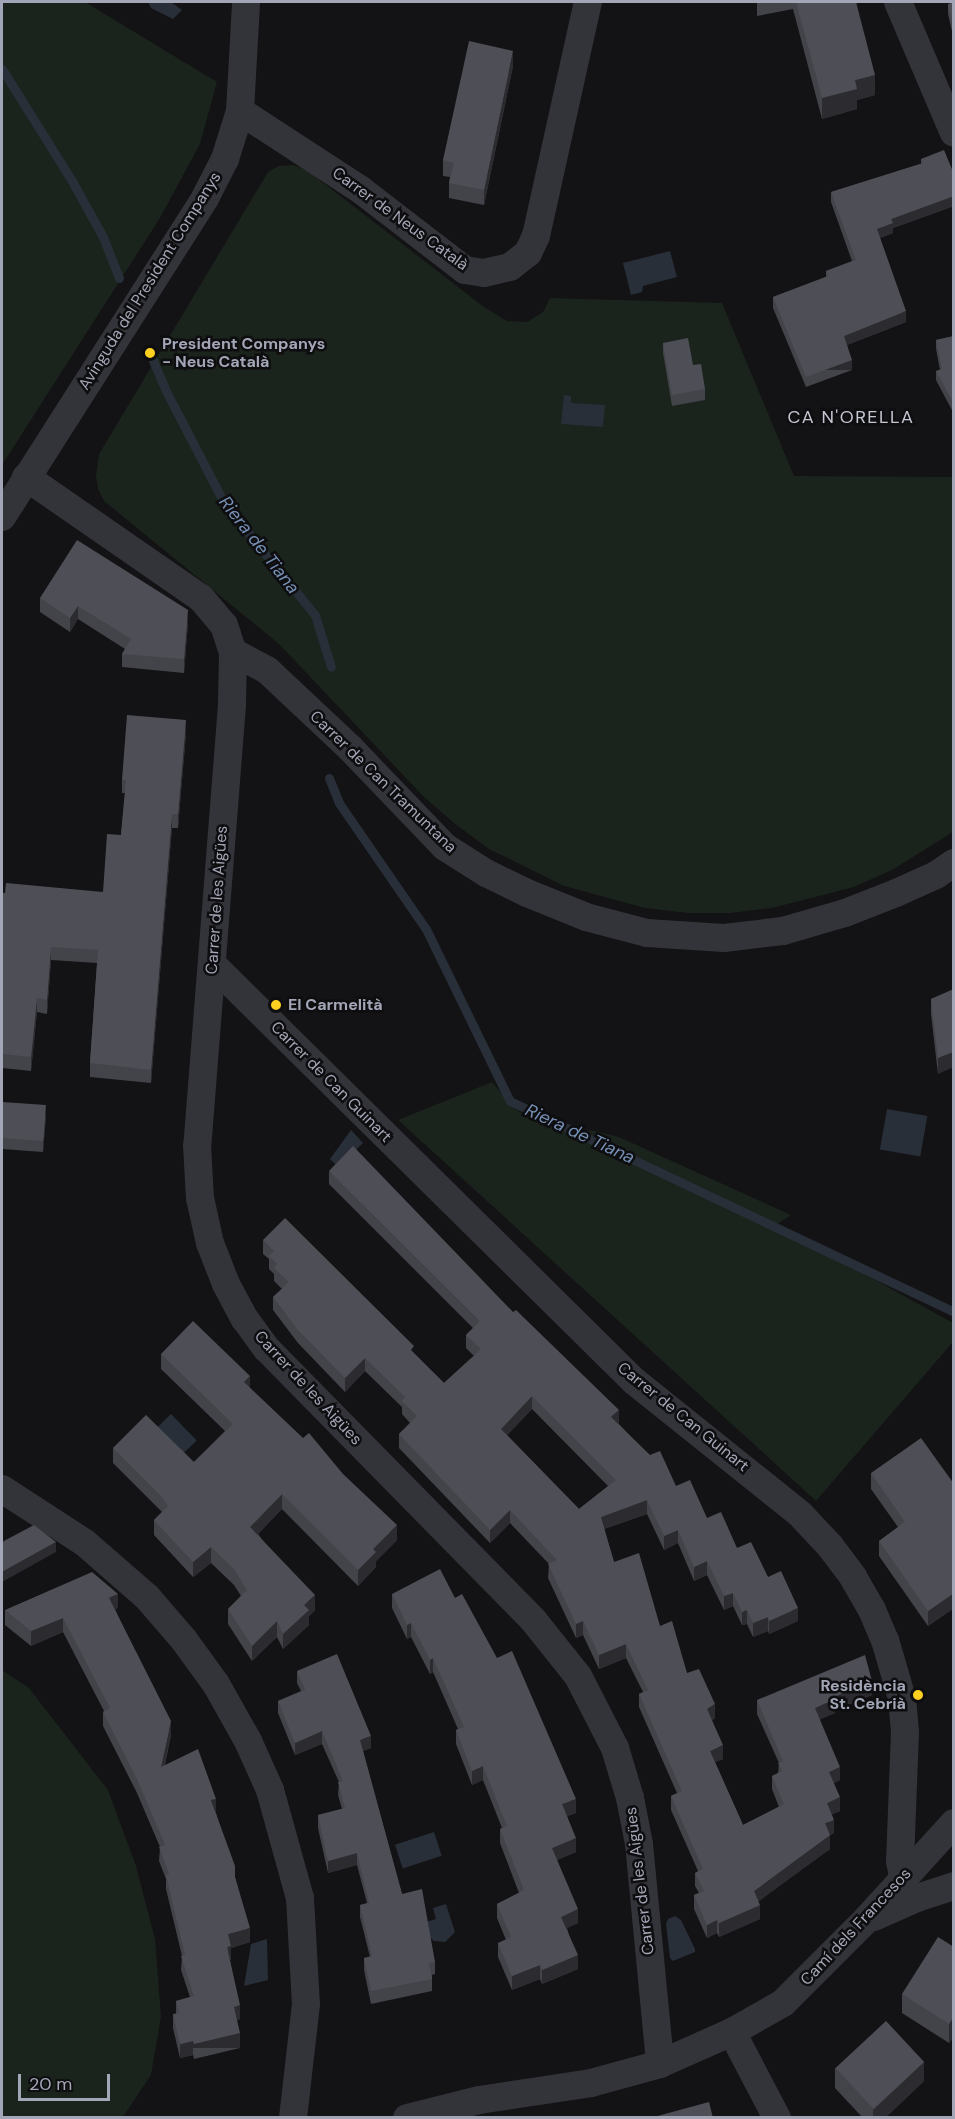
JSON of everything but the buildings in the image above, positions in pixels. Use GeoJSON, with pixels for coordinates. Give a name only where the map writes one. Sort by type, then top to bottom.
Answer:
{"type":"FeatureCollection","features":[{"type":"Feature","properties":{"kind":"street","name":"Avinguda del President Companys"},"geometry":{"type":"LineString","coordinates":[[2,517],[205,198],[225,159],[240,111],[246,2]]}},
{"type":"Feature","properties":{"kind":"street","name":"Carrer de Neus Català"},"geometry":{"type":"LineString","coordinates":[[240,111],[361,190],[465,270],[484,273],[510,267],[528,253],[536,236],[588,2]]}},
{"type":"Feature","properties":{"kind":"street"},"geometry":{"type":"LineString","coordinates":[[898,2],[954,133]]}},
{"type":"Feature","properties":{"kind":"street","name":"Carrer de les Aigües"},"geometry":{"type":"LineString","coordinates":[[26,477],[201,598],[224,625],[233,652],[232,705],[197,1145],[200,1197],[210,1243],[226,1284],[244,1319],[267,1349],[534,1621],[578,1676],[615,1749],[630,1798],[639,1844],[660,2064]]}},
{"type":"Feature","properties":{"kind":"street","name":"Carrer de Can Tramuntana"},"geometry":{"type":"LineString","coordinates":[[233,652],[267,670],[350,748],[445,847],[486,873],[586,917],[647,933],[724,938],[783,932],[845,913],[896,893],[936,875],[954,863]]}},
{"type":"Feature","properties":{"kind":"street","name":"Carrer de Can Guinart"},"geometry":{"type":"LineString","coordinates":[[213,964],[634,1381],[800,1514],[854,1577],[885,1640],[902,1698],[905,1732],[900,1861],[903,1876]]}},
{"type":"Feature","properties":{"kind":"street"},"geometry":{"type":"LineString","coordinates":[[2,1489],[86,1543],[147,1597],[184,1640],[216,1684],[248,1741],[270,1790],[300,1898],[306,2004],[293,2118]]}},
{"type":"Feature","properties":{"kind":"street","name":"Camí dels Francesos"},"geometry":{"type":"LineString","coordinates":[[407,2118],[479,2100],[591,2083],[660,2064],[732,2032],[783,2002],[866,1920],[903,1876],[954,1823]]}},
{"type":"Feature","properties":{"kind":"street"},"geometry":{"type":"LineString","coordinates":[[903,1876],[954,1874]]}},
{"type":"Feature","properties":{"kind":"street"},"geometry":{"type":"LineString","coordinates":[[866,1920],[917,1898],[954,1886]]}},
{"type":"Feature","properties":{"kind":"street"},"geometry":{"type":"LineString","coordinates":[[732,2032],[777,2118]]}},
{"type":"Feature","properties":{"kind":"shaded area"},"geometry":{"type":"Polygon","coordinates":[[[2,2],[85,2],[217,82],[200,144],[160,218],[2,465],[2,2]]]}},
{"type":"Feature","properties":{"kind":"shaded area"},"geometry":{"type":"Polygon","coordinates":[[[148,2],[171,2],[182,10],[173,19],[151,8],[148,2]]]}},
{"type":"Feature","properties":{"kind":"shaded area"},"geometry":{"type":"Polygon","coordinates":[[[294,165],[308,171],[484,307],[507,321],[527,322],[543,312],[550,298],[722,303],[794,476],[953,477],[953,832],[892,870],[854,887],[772,908],[730,913],[688,913],[645,908],[564,886],[489,849],[455,824],[423,796],[279,644],[104,501],[98,489],[96,476],[99,454],[268,172],[279,166],[294,165]]]}},
{"type":"Feature","properties":{"kind":"shaded area"},"geometry":{"type":"Polygon","coordinates":[[[670,251],[677,277],[643,286],[642,292],[631,295],[623,263],[670,251]]]}},
{"type":"Feature","properties":{"kind":"shaded area"},"geometry":{"type":"Polygon","coordinates":[[[564,395],[571,396],[571,403],[605,405],[603,427],[561,424],[564,395]]]}},
{"type":"Feature","properties":{"kind":"shaded area"},"geometry":{"type":"Polygon","coordinates":[[[492,1082],[515,1109],[539,1123],[564,1129],[596,1131],[619,1137],[791,1215],[776,1225],[953,1323],[953,1342],[816,1501],[398,1120],[492,1082]]]}},
{"type":"Feature","properties":{"kind":"shaded area"},"geometry":{"type":"Polygon","coordinates":[[[887,1109],[927,1116],[920,1156],[880,1149],[887,1109]]]}},
{"type":"Feature","properties":{"kind":"shaded area"},"geometry":{"type":"Polygon","coordinates":[[[351,1130],[363,1143],[338,1167],[330,1159],[351,1130]]]}},
{"type":"Feature","properties":{"kind":"shaded area"},"geometry":{"type":"Polygon","coordinates":[[[171,1414],[197,1441],[180,1457],[154,1430],[171,1414]]]}},
{"type":"Feature","properties":{"kind":"shaded area"},"geometry":{"type":"Polygon","coordinates":[[[2,1670],[29,1688],[108,1790],[136,1866],[155,1939],[161,2017],[151,2075],[123,2117],[2,2117],[2,1670]]]}},
{"type":"Feature","properties":{"kind":"shaded area"},"geometry":{"type":"Polygon","coordinates":[[[434,1832],[442,1856],[403,1868],[395,1845],[434,1832]]]}},
{"type":"Feature","properties":{"kind":"shaded area"},"geometry":{"type":"Polygon","coordinates":[[[446,1904],[455,1932],[445,1942],[434,1941],[428,1936],[426,1922],[436,1919],[433,1908],[446,1904]]]}},
{"type":"Feature","properties":{"kind":"shaded area"},"geometry":{"type":"Polygon","coordinates":[[[675,1916],[681,1920],[695,1952],[673,1961],[670,1958],[666,1924],[668,1919],[675,1916]]]}},
{"type":"Feature","properties":{"kind":"shaded area"},"geometry":{"type":"Polygon","coordinates":[[[267,1939],[268,1980],[244,1986],[251,1944],[267,1939]]]}},
{"type":"Feature","properties":{"kind":"waterway","name":"Riera de Tiana"},"geometry":{"type":"LineString","coordinates":[[2,69],[72,181],[103,237],[119,278]]}},
{"type":"Feature","properties":{"kind":"waterway","name":"Riera de Tiana"},"geometry":{"type":"LineString","coordinates":[[152,358],[166,391],[224,503],[315,615],[331,667]]}},
{"type":"Feature","properties":{"kind":"waterway","name":"Riera de Tiana"},"geometry":{"type":"LineString","coordinates":[[329,778],[339,803],[426,929],[510,1101],[954,1312]]}},
{"type":"Feature","properties":{"kind":"place","name":"President Companys - Neus Català"},"geometry":{"type":"Point","coordinates":[150,353]}},
{"type":"Feature","properties":{"kind":"place","name":"El Carmelità"},"geometry":{"type":"Point","coordinates":[276,1005]}},
{"type":"Feature","properties":{"kind":"place","name":"Residència St. Cebrià"},"geometry":{"type":"Point","coordinates":[918,1695]}},
{"type":"Feature","properties":{"kind":"district","name":"CA N'ORELLA"},"geometry":{"type":"Point","coordinates":[851,417]}}]}
